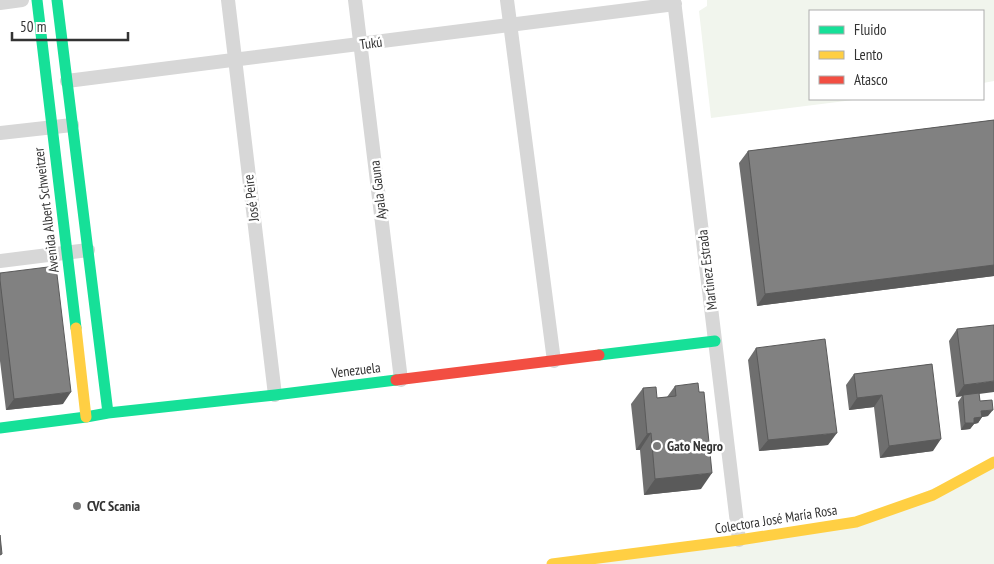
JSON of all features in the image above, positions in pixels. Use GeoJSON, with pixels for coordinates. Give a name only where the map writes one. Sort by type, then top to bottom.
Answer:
{"type":"FeatureCollection","features":[{"type":"Feature","properties":{"kind":"street"},"geometry":{"type":"LineString","coordinates":[[0,3],[22,0]]}},
{"type":"Feature","properties":{"kind":"street","name":"Avenida Albert Schweitzer"},"geometry":{"type":"LineString","coordinates":[[37,0],[86,418]]}},
{"type":"Feature","properties":{"kind":"street"},"geometry":{"type":"LineString","coordinates":[[57,0],[108,413]]}},
{"type":"Feature","properties":{"kind":"street","name":"José Peire"},"geometry":{"type":"LineString","coordinates":[[228,0],[275,395]]}},
{"type":"Feature","properties":{"kind":"street","name":"Ayala Gauna"},"geometry":{"type":"LineString","coordinates":[[355,0],[401,380]]}},
{"type":"Feature","properties":{"kind":"street"},"geometry":{"type":"LineString","coordinates":[[507,0],[554,361]]}},
{"type":"Feature","properties":{"kind":"street","name":"Tukú"},"geometry":{"type":"LineString","coordinates":[[67,81],[511,26],[675,2]]}},
{"type":"Feature","properties":{"kind":"street","name":"Martinez Estrada"},"geometry":{"type":"LineString","coordinates":[[675,2],[739,540]]}},
{"type":"Feature","properties":{"kind":"street"},"geometry":{"type":"LineString","coordinates":[[0,133],[72,125]]}},
{"type":"Feature","properties":{"kind":"street"},"geometry":{"type":"LineString","coordinates":[[0,261],[88,250]]}},
{"type":"Feature","properties":{"kind":"street","name":"Venezuela"},"geometry":{"type":"LineString","coordinates":[[0,428],[86,418],[108,413],[275,395],[715,341]]}},
{"type":"Feature","properties":{"kind":"street","name":"Colectora José María Rosa"},"geometry":{"type":"LineString","coordinates":[[552,564],[739,540],[856,522],[933,495],[994,462]]}},
{"type":"Feature","properties":{"kind":"shaded area"},"geometry":{"type":"Polygon","coordinates":[[[707,0],[994,0],[994,81],[984,83],[984,10],[809,10],[809,100],[853,100],[711,118],[699,11],[707,6],[707,0]]]}},
{"type":"Feature","properties":{"kind":"shaded area"},"geometry":{"type":"Polygon","coordinates":[[[994,462],[994,564],[552,564],[856,522],[994,462]]]}},
{"type":"Feature","properties":{"kind":"building"},"geometry":{"type":"Polygon","coordinates":[[[994,120],[994,265],[765,294],[748,151],[994,120]]]}},
{"type":"Feature","properties":{"kind":"building"},"geometry":{"type":"Polygon","coordinates":[[[56,266],[71,392],[14,399],[0,273],[56,266]]]}},
{"type":"Feature","properties":{"kind":"building"},"geometry":{"type":"Polygon","coordinates":[[[994,325],[994,381],[964,385],[957,329],[994,325]]]}},
{"type":"Feature","properties":{"kind":"building"},"geometry":{"type":"Polygon","coordinates":[[[825,339],[837,433],[768,440],[756,348],[825,339]]]}},
{"type":"Feature","properties":{"kind":"building"},"geometry":{"type":"Polygon","coordinates":[[[932,364],[941,439],[889,446],[882,395],[857,398],[854,374],[932,364]]]}},
{"type":"Feature","properties":{"kind":"building"},"geometry":{"type":"Polygon","coordinates":[[[698,383],[699,392],[704,392],[712,473],[655,479],[651,433],[647,434],[643,388],[656,387],[657,398],[676,396],[675,386],[698,383]]]}},
{"type":"Feature","properties":{"kind":"building"},"geometry":{"type":"Polygon","coordinates":[[[979,393],[980,401],[992,400],[993,410],[981,411],[982,417],[974,418],[974,423],[965,423],[963,395],[979,393]]]}},
{"type":"Feature","properties":{"kind":"building"},"geometry":{"type":"Polygon","coordinates":[[[0,535],[2,554],[0,555],[0,535]]]}},
{"type":"Feature","properties":{"kind":"traffic: fast"},"geometry":{"type":"LineString","coordinates":[[37,0],[76,328]]}},
{"type":"Feature","properties":{"kind":"traffic: fast"},"geometry":{"type":"LineString","coordinates":[[57,0],[108,413]]}},
{"type":"Feature","properties":{"kind":"traffic: fast"},"geometry":{"type":"LineString","coordinates":[[599,355],[715,341]]}},
{"type":"Feature","properties":{"kind":"traffic: fast"},"geometry":{"type":"LineString","coordinates":[[0,428],[108,413],[396,380]]}},
{"type":"Feature","properties":{"kind":"traffic: slow"},"geometry":{"type":"LineString","coordinates":[[76,328],[86,417]]}},
{"type":"Feature","properties":{"kind":"traffic: slow"},"geometry":{"type":"LineString","coordinates":[[552,564],[739,540],[856,522],[933,495],[994,462]]}},
{"type":"Feature","properties":{"kind":"traffic: jam"},"geometry":{"type":"LineString","coordinates":[[396,380],[599,355]]}},
{"type":"Feature","properties":{"kind":"place","name":"Gato Negro"},"geometry":{"type":"Point","coordinates":[657,446]}},
{"type":"Feature","properties":{"kind":"place","name":"CVC Scania"},"geometry":{"type":"Point","coordinates":[77,506]}}]}
